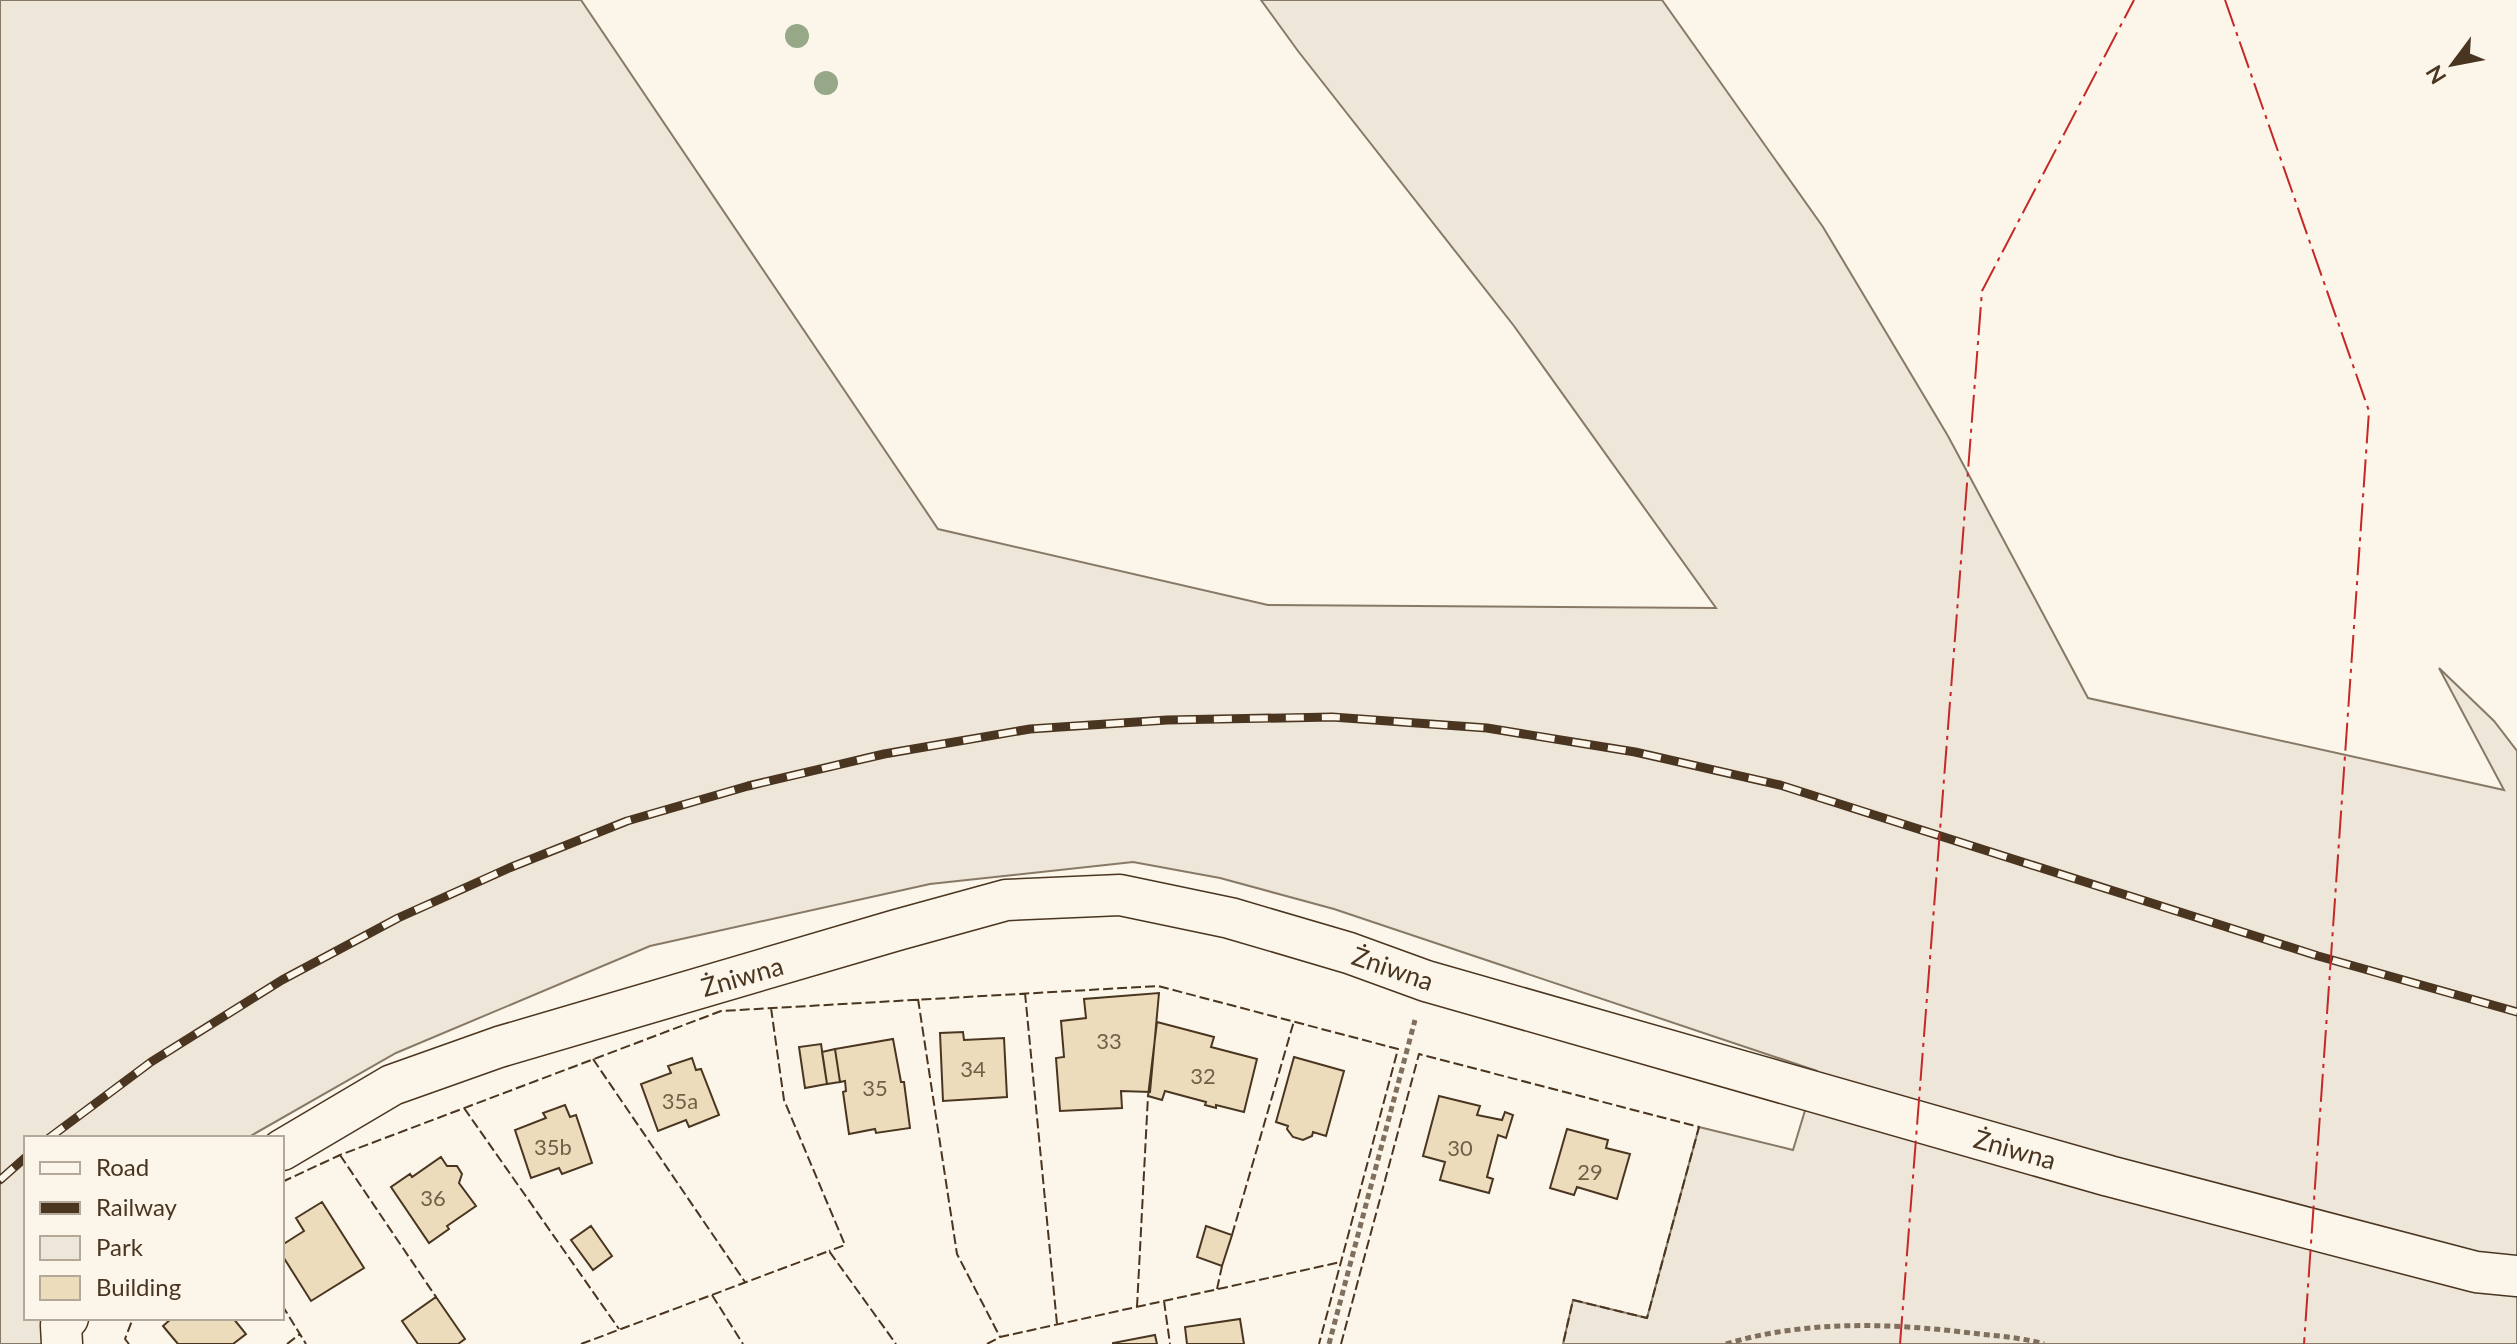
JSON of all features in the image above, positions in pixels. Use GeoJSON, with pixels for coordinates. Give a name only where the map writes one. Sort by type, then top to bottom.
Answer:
{"type":"FeatureCollection","features":[{"type":"Feature","properties":{"kind":"street","name":"Żniwna"},"geometry":{"type":"LineString","coordinates":[[284,1149],[392,1085],[499,1047],[1006,900],[1120,895],[1230,918],[1349,953],[1426,981],[2109,1176],[2476,1272],[2517,1276]]}},
{"type":"Feature","properties":{"kind":"street"},"geometry":{"type":"LineString","coordinates":[[62,1344],[61,1325],[66,1320]]}},
{"type":"Feature","properties":{"kind":"path"},"geometry":{"type":"LineString","coordinates":[[1329,1344],[1426,981]]}},
{"type":"Feature","properties":{"kind":"path"},"geometry":{"type":"LineString","coordinates":[[1726,1344],[1755,1335],[1862,1324],[2027,1339],[2044,1344]]}},
{"type":"Feature","properties":{"kind":"green space"},"geometry":{"type":"Polygon","coordinates":[[[0,0],[581,0],[938,529],[1268,605],[1716,608],[1514,326],[1261,0],[1662,0],[1823,227],[1948,436],[2088,698],[2504,790],[2439,668],[2494,721],[2517,751],[2517,1344],[1563,1344],[1573,1300],[1647,1318],[1699,1127],[1793,1150],[1817,1071],[1334,909],[1220,878],[1133,862],[930,884],[650,946],[396,1053],[251,1136],[24,1136],[24,1320],[52,1320],[46,1344],[0,1344],[0,0]]]}},
{"type":"Feature","properties":{"kind":"building"},"geometry":{"type":"Polygon","coordinates":[[[1159,993],[1150,1092],[1121,1091],[1122,1108],[1060,1111],[1056,1058],[1064,1057],[1061,1021],[1086,1018],[1084,999],[1159,993]]]}},
{"type":"Feature","properties":{"kind":"building"},"geometry":{"type":"Polygon","coordinates":[[[1157,1022],[1214,1037],[1211,1047],[1257,1059],[1244,1112],[1216,1105],[1216,1108],[1205,1105],[1206,1102],[1165,1091],[1162,1100],[1148,1096],[1157,1022]]]}},
{"type":"Feature","properties":{"kind":"building"},"geometry":{"type":"Polygon","coordinates":[[[963,1032],[964,1040],[1004,1038],[1007,1097],[943,1101],[940,1033],[963,1032]]]}},
{"type":"Feature","properties":{"kind":"building"},"geometry":{"type":"Polygon","coordinates":[[[893,1039],[901,1082],[904,1082],[910,1128],[876,1133],[875,1129],[849,1134],[843,1092],[846,1091],[845,1081],[840,1082],[835,1049],[893,1039]]]}},
{"type":"Feature","properties":{"kind":"building"},"geometry":{"type":"Polygon","coordinates":[[[821,1044],[827,1084],[805,1088],[799,1047],[821,1044]]]}},
{"type":"Feature","properties":{"kind":"building"},"geometry":{"type":"Polygon","coordinates":[[[835,1049],[840,1082],[827,1084],[822,1052],[835,1049]]]}},
{"type":"Feature","properties":{"kind":"building"},"geometry":{"type":"Polygon","coordinates":[[[1294,1057],[1344,1071],[1326,1136],[1313,1132],[1312,1136],[1303,1140],[1293,1137],[1288,1126],[1276,1122],[1294,1057]]]}},
{"type":"Feature","properties":{"kind":"building"},"geometry":{"type":"Polygon","coordinates":[[[692,1058],[696,1070],[701,1069],[719,1115],[689,1127],[686,1120],[658,1131],[641,1084],[671,1073],[668,1066],[692,1058]]]}},
{"type":"Feature","properties":{"kind":"building"},"geometry":{"type":"Polygon","coordinates":[[[1439,1096],[1480,1106],[1477,1115],[1502,1120],[1505,1112],[1513,1115],[1506,1138],[1498,1135],[1487,1177],[1493,1179],[1489,1193],[1440,1180],[1445,1162],[1423,1156],[1439,1096]]]}},
{"type":"Feature","properties":{"kind":"building"},"geometry":{"type":"Polygon","coordinates":[[[565,1105],[570,1117],[576,1115],[592,1163],[562,1174],[559,1168],[531,1178],[515,1130],[546,1118],[543,1113],[565,1105]]]}},
{"type":"Feature","properties":{"kind":"building"},"geometry":{"type":"Polygon","coordinates":[[[1567,1129],[1608,1140],[1606,1148],[1630,1154],[1617,1199],[1577,1187],[1574,1195],[1550,1188],[1567,1129]]]}},
{"type":"Feature","properties":{"kind":"building"},"geometry":{"type":"Polygon","coordinates":[[[441,1157],[447,1166],[457,1166],[462,1174],[459,1183],[476,1206],[429,1243],[391,1187],[441,1157]]]}},
{"type":"Feature","properties":{"kind":"building"},"geometry":{"type":"Polygon","coordinates":[[[322,1202],[364,1268],[311,1301],[284,1258],[284,1244],[304,1231],[296,1218],[322,1202]]]}},
{"type":"Feature","properties":{"kind":"building"},"geometry":{"type":"Polygon","coordinates":[[[591,1226],[612,1256],[593,1270],[571,1240],[591,1226]]]}},
{"type":"Feature","properties":{"kind":"building"},"geometry":{"type":"Polygon","coordinates":[[[1206,1226],[1232,1235],[1222,1266],[1197,1257],[1206,1226]]]}},
{"type":"Feature","properties":{"kind":"building"},"geometry":{"type":"Polygon","coordinates":[[[436,1297],[465,1339],[458,1344],[418,1344],[402,1321],[436,1297]]]}},
{"type":"Feature","properties":{"kind":"building"},"geometry":{"type":"Polygon","coordinates":[[[1240,1319],[1244,1344],[1187,1344],[1185,1327],[1240,1319]]]}},
{"type":"Feature","properties":{"kind":"building"},"geometry":{"type":"Polygon","coordinates":[[[170,1320],[235,1320],[246,1334],[233,1344],[178,1344],[163,1326],[170,1320]]]}},
{"type":"Feature","properties":{"kind":"building"},"geometry":{"type":"Polygon","coordinates":[[[1155,1335],[1157,1344],[1113,1344],[1113,1343],[1155,1335]]]}},
{"type":"Feature","properties":{"kind":"railway"},"geometry":{"type":"LineString","coordinates":[[52,1136],[151,1062],[282,980],[398,918],[509,868],[627,821],[748,786],[884,754],[1030,729],[1167,720],[1332,717],[1487,728],[1635,752],[1780,785],[2318,956],[2517,1012]]}},
{"type":"Feature","properties":{"kind":"railway"},"geometry":{"type":"LineString","coordinates":[[0,1180],[24,1159]]}},
{"type":"Feature","properties":{"kind":"fence"},"geometry":{"type":"LineString","coordinates":[[284,1181],[340,1155],[721,1011],[1158,986],[1398,1049],[1319,1344]]}},
{"type":"Feature","properties":{"kind":"fence"},"geometry":{"type":"LineString","coordinates":[[1025,993],[1057,1324]]}},
{"type":"Feature","properties":{"kind":"fence"},"geometry":{"type":"LineString","coordinates":[[918,999],[957,1254],[1000,1337]]}},
{"type":"Feature","properties":{"kind":"fence"},"geometry":{"type":"LineString","coordinates":[[771,1008],[784,1100],[845,1245],[829,1251]]}},
{"type":"Feature","properties":{"kind":"fence"},"geometry":{"type":"LineString","coordinates":[[1232,1235],[1294,1021]]}},
{"type":"Feature","properties":{"kind":"fence"},"geometry":{"type":"LineString","coordinates":[[1341,1344],[1419,1054],[1699,1127],[1647,1318],[1573,1300],[1563,1344]]}},
{"type":"Feature","properties":{"kind":"fence"},"geometry":{"type":"LineString","coordinates":[[593,1059],[745,1282]]}},
{"type":"Feature","properties":{"kind":"fence"},"geometry":{"type":"LineString","coordinates":[[1137,1307],[1148,1096]]}},
{"type":"Feature","properties":{"kind":"fence"},"geometry":{"type":"LineString","coordinates":[[464,1108],[619,1329]]}},
{"type":"Feature","properties":{"kind":"fence"},"geometry":{"type":"LineString","coordinates":[[340,1155],[436,1297]]}},
{"type":"Feature","properties":{"kind":"fence"},"geometry":{"type":"LineString","coordinates":[[581,1344],[829,1251],[896,1344]]}},
{"type":"Feature","properties":{"kind":"fence"},"geometry":{"type":"LineString","coordinates":[[987,1344],[1000,1337],[1341,1262]]}},
{"type":"Feature","properties":{"kind":"fence"},"geometry":{"type":"LineString","coordinates":[[1217,1289],[1222,1266]]}},
{"type":"Feature","properties":{"kind":"fence"},"geometry":{"type":"LineString","coordinates":[[712,1295],[743,1344]]}},
{"type":"Feature","properties":{"kind":"fence"},"geometry":{"type":"LineString","coordinates":[[1164,1301],[1170,1344]]}},
{"type":"Feature","properties":{"kind":"fence"},"geometry":{"type":"LineString","coordinates":[[284,1308],[306,1344]]}},
{"type":"Feature","properties":{"kind":"fence"},"geometry":{"type":"LineString","coordinates":[[129,1344],[125,1339],[132,1320]]}},
{"type":"Feature","properties":{"kind":"fence"},"geometry":{"type":"LineString","coordinates":[[287,1344],[300,1334]]}},
{"type":"Feature","properties":{"kind":"power"},"geometry":{"type":"LineString","coordinates":[[1900,1344],[1982,291],[2134,0]]}},
{"type":"Feature","properties":{"kind":"power"},"geometry":{"type":"LineString","coordinates":[[2225,0],[2369,411],[2304,1344]]}}]}
